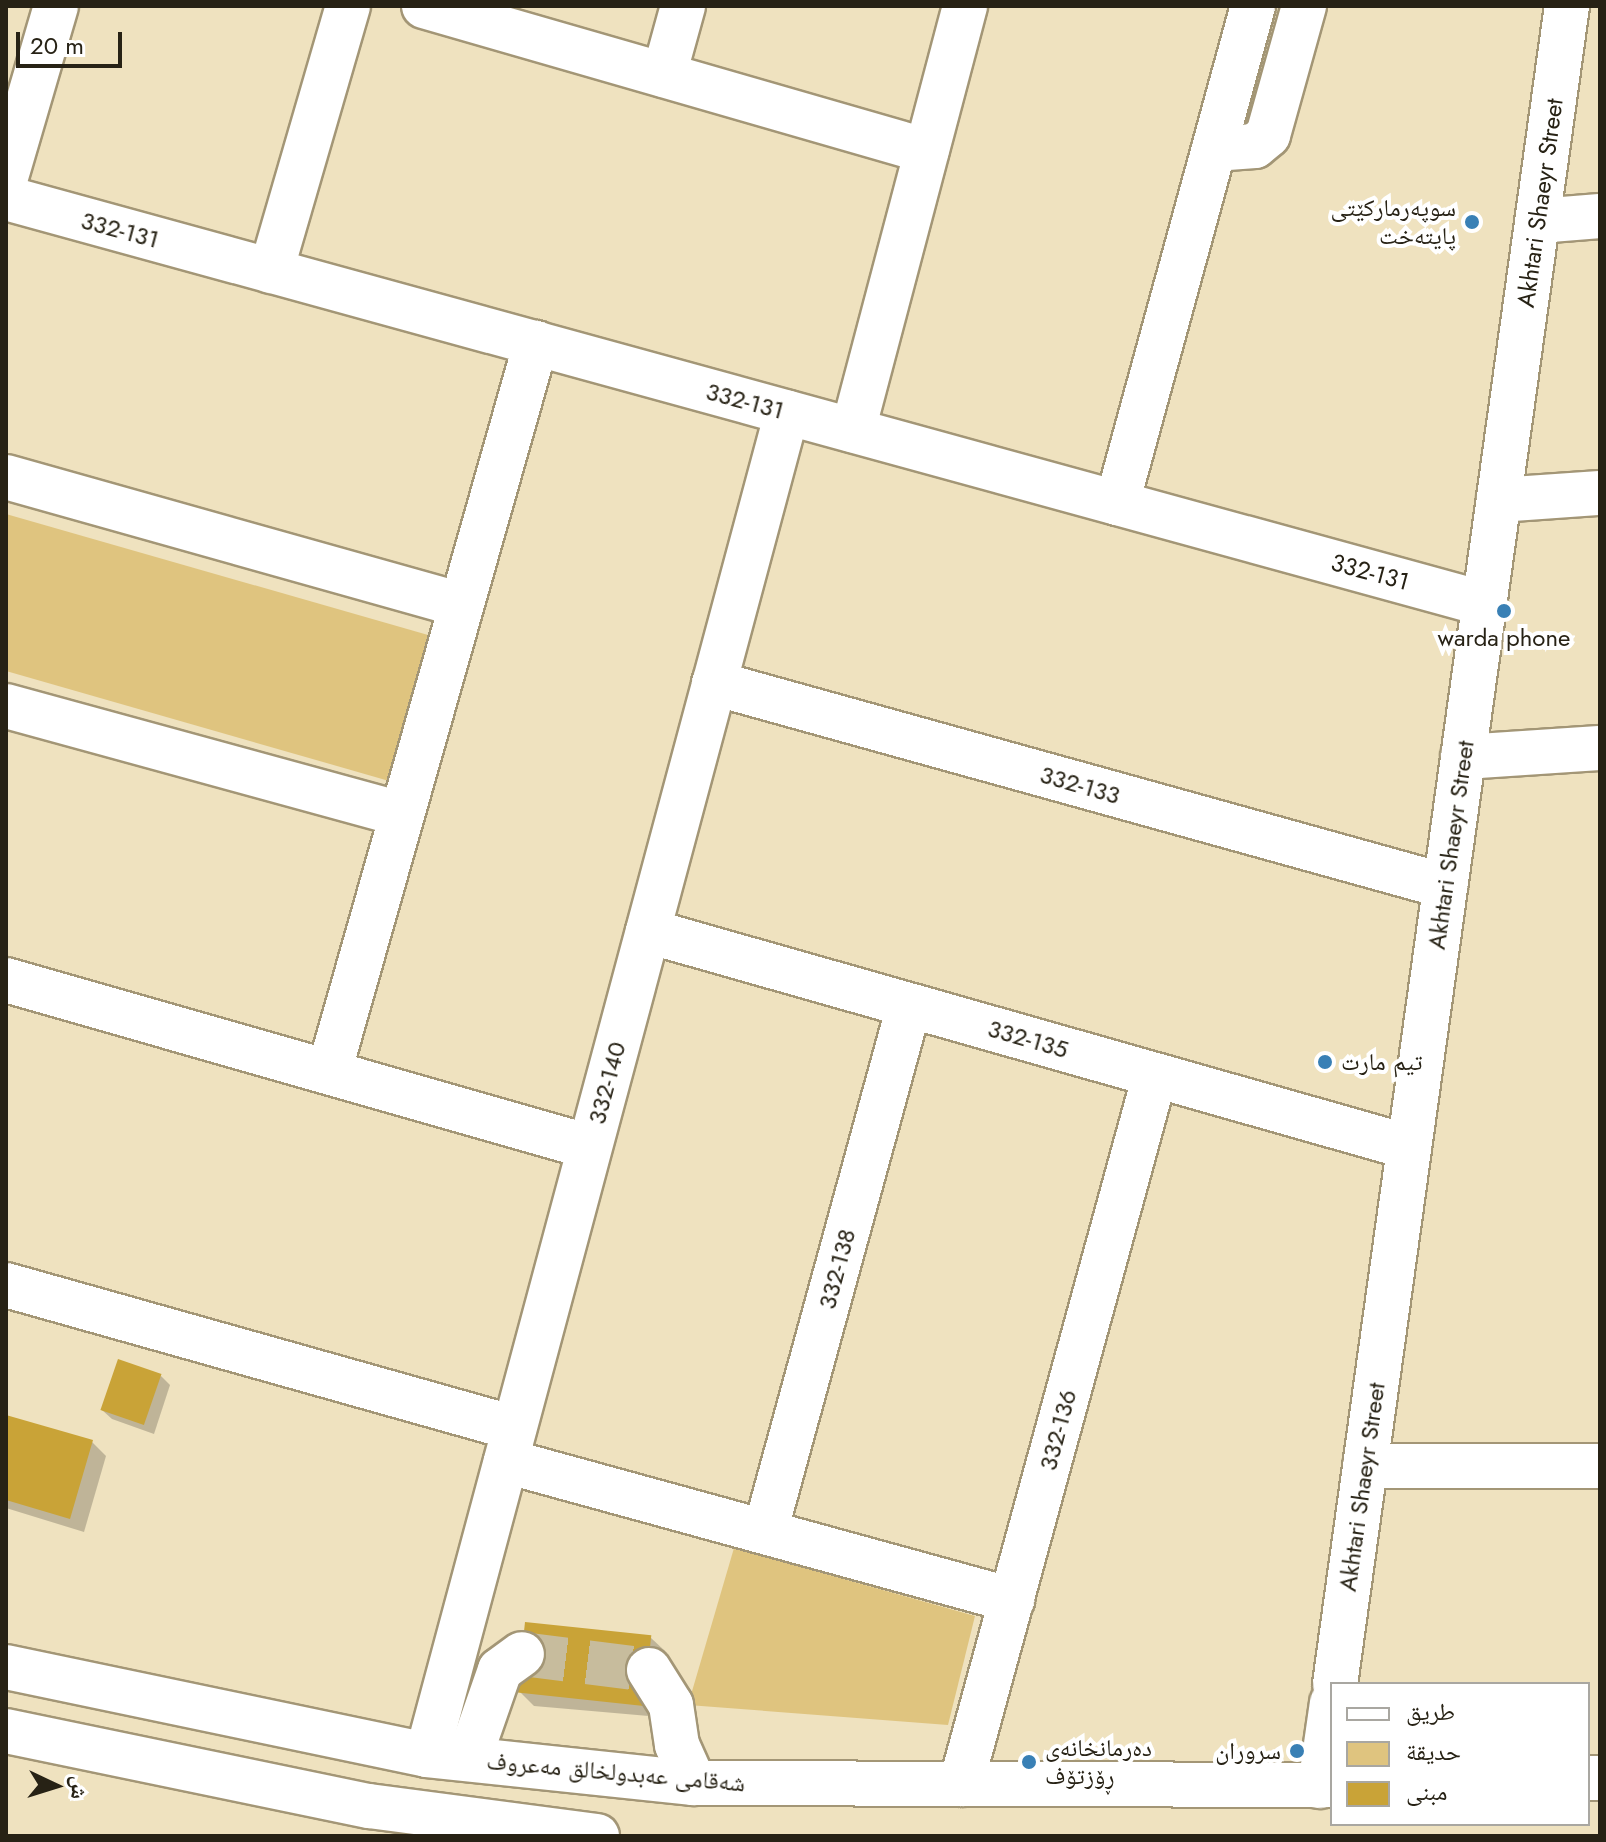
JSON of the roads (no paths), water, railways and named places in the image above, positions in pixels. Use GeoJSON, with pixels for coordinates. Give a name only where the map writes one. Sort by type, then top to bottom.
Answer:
{"type":"FeatureCollection","features":[{"type":"Feature","properties":{"kind":"street"},"geometry":{"type":"LineString","coordinates":[[6,177],[56,6]]}},
{"type":"Feature","properties":{"kind":"street"},"geometry":{"type":"LineString","coordinates":[[271,271],[348,6]]}},
{"type":"Feature","properties":{"kind":"street"},"geometry":{"type":"LineString","coordinates":[[424,6],[927,151]]}},
{"type":"Feature","properties":{"kind":"street"},"geometry":{"type":"LineString","coordinates":[[664,75],[683,6]]}},
{"type":"Feature","properties":{"kind":"street"},"geometry":{"type":"LineString","coordinates":[[853,430],[965,6]]}},
{"type":"Feature","properties":{"kind":"street"},"geometry":{"type":"LineString","coordinates":[[1117,503],[1253,6]]}},
{"type":"Feature","properties":{"kind":"street"},"geometry":{"type":"LineString","coordinates":[[1214,149],[1255,146],[1268,135],[1304,6]]}},
{"type":"Feature","properties":{"kind":"street","name":"Akhtari Shaeyr Street"},"geometry":{"type":"LineString","coordinates":[[1335,1682],[1567,6]]}},
{"type":"Feature","properties":{"kind":"street","name":"332-131"},"geometry":{"type":"LineString","coordinates":[[6,198],[1485,604]]}},
{"type":"Feature","properties":{"kind":"street"},"geometry":{"type":"LineString","coordinates":[[1538,221],[1600,216]]}},
{"type":"Feature","properties":{"kind":"street"},"geometry":{"type":"LineString","coordinates":[[329,1072],[536,343]]}},
{"type":"Feature","properties":{"kind":"street","name":"332-140"},"geometry":{"type":"LineString","coordinates":[[448,1757],[510,1444],[787,412]]}},
{"type":"Feature","properties":{"kind":"street"},"geometry":{"type":"LineString","coordinates":[[6,477],[461,605]]}},
{"type":"Feature","properties":{"kind":"street"},"geometry":{"type":"LineString","coordinates":[[1499,500],[1600,493]]}},
{"type":"Feature","properties":{"kind":"street","name":"332-133"},"geometry":{"type":"LineString","coordinates":[[714,683],[1445,886]]}},
{"type":"Feature","properties":{"kind":"street"},"geometry":{"type":"LineString","coordinates":[[6,706],[402,814]]}},
{"type":"Feature","properties":{"kind":"street"},"geometry":{"type":"LineString","coordinates":[[1463,757],[1600,748]]}},
{"type":"Feature","properties":{"kind":"street","name":"332-135"},"geometry":{"type":"LineString","coordinates":[[648,931],[1409,1147]]}},
{"type":"Feature","properties":{"kind":"street"},"geometry":{"type":"LineString","coordinates":[[6,980],[590,1147]]}},
{"type":"Feature","properties":{"kind":"street","name":"332-138"},"geometry":{"type":"LineString","coordinates":[[765,1532],[909,1006]]}},
{"type":"Feature","properties":{"kind":"street","name":"332-136"},"geometry":{"type":"LineString","coordinates":[[961,1784],[1155,1075]]}},
{"type":"Feature","properties":{"kind":"street"},"geometry":{"type":"LineString","coordinates":[[6,1285],[510,1444],[765,1532],[1012,1600]]}},
{"type":"Feature","properties":{"kind":"street"},"geometry":{"type":"LineString","coordinates":[[1365,1466],[1600,1466]]}},
{"type":"Feature","properties":{"kind":"street"},"geometry":{"type":"LineString","coordinates":[[448,1757],[500,1670],[522,1654]]}},
{"type":"Feature","properties":{"kind":"street","name":"شەقامی عەبدولخالق مەعروف"},"geometry":{"type":"LineString","coordinates":[[6,1667],[448,1757],[694,1783],[1326,1786]]}},
{"type":"Feature","properties":{"kind":"street"},"geometry":{"type":"LineString","coordinates":[[649,1670],[671,1705],[677,1745],[694,1783]]}},
{"type":"Feature","properties":{"kind":"street"},"geometry":{"type":"LineString","coordinates":[[6,1731],[326,1799],[597,1836]]}},
{"type":"Feature","properties":{"kind":"street"},"geometry":{"type":"LineString","coordinates":[[1326,1786],[1330,1731]]}},
{"type":"Feature","properties":{"kind":"tunnel"},"geometry":{"type":"LineString","coordinates":[[522,1654],[649,1670]]}},
{"type":"Feature","properties":{"kind":"place","name":"سوپەرمارکێتی پایتەخت"},"geometry":{"type":"Point","coordinates":[1472,222]}},
{"type":"Feature","properties":{"kind":"place","name":"warda phone"},"geometry":{"type":"Point","coordinates":[1504,611]}},
{"type":"Feature","properties":{"kind":"place","name":"تيم مارت"},"geometry":{"type":"Point","coordinates":[1325,1062]}},
{"type":"Feature","properties":{"kind":"place","name":"سروران"},"geometry":{"type":"Point","coordinates":[1297,1751]}},
{"type":"Feature","properties":{"kind":"place","name":"دەرمانخانەی ڕۆزتۆف"},"geometry":{"type":"Point","coordinates":[1029,1762]}}]}
